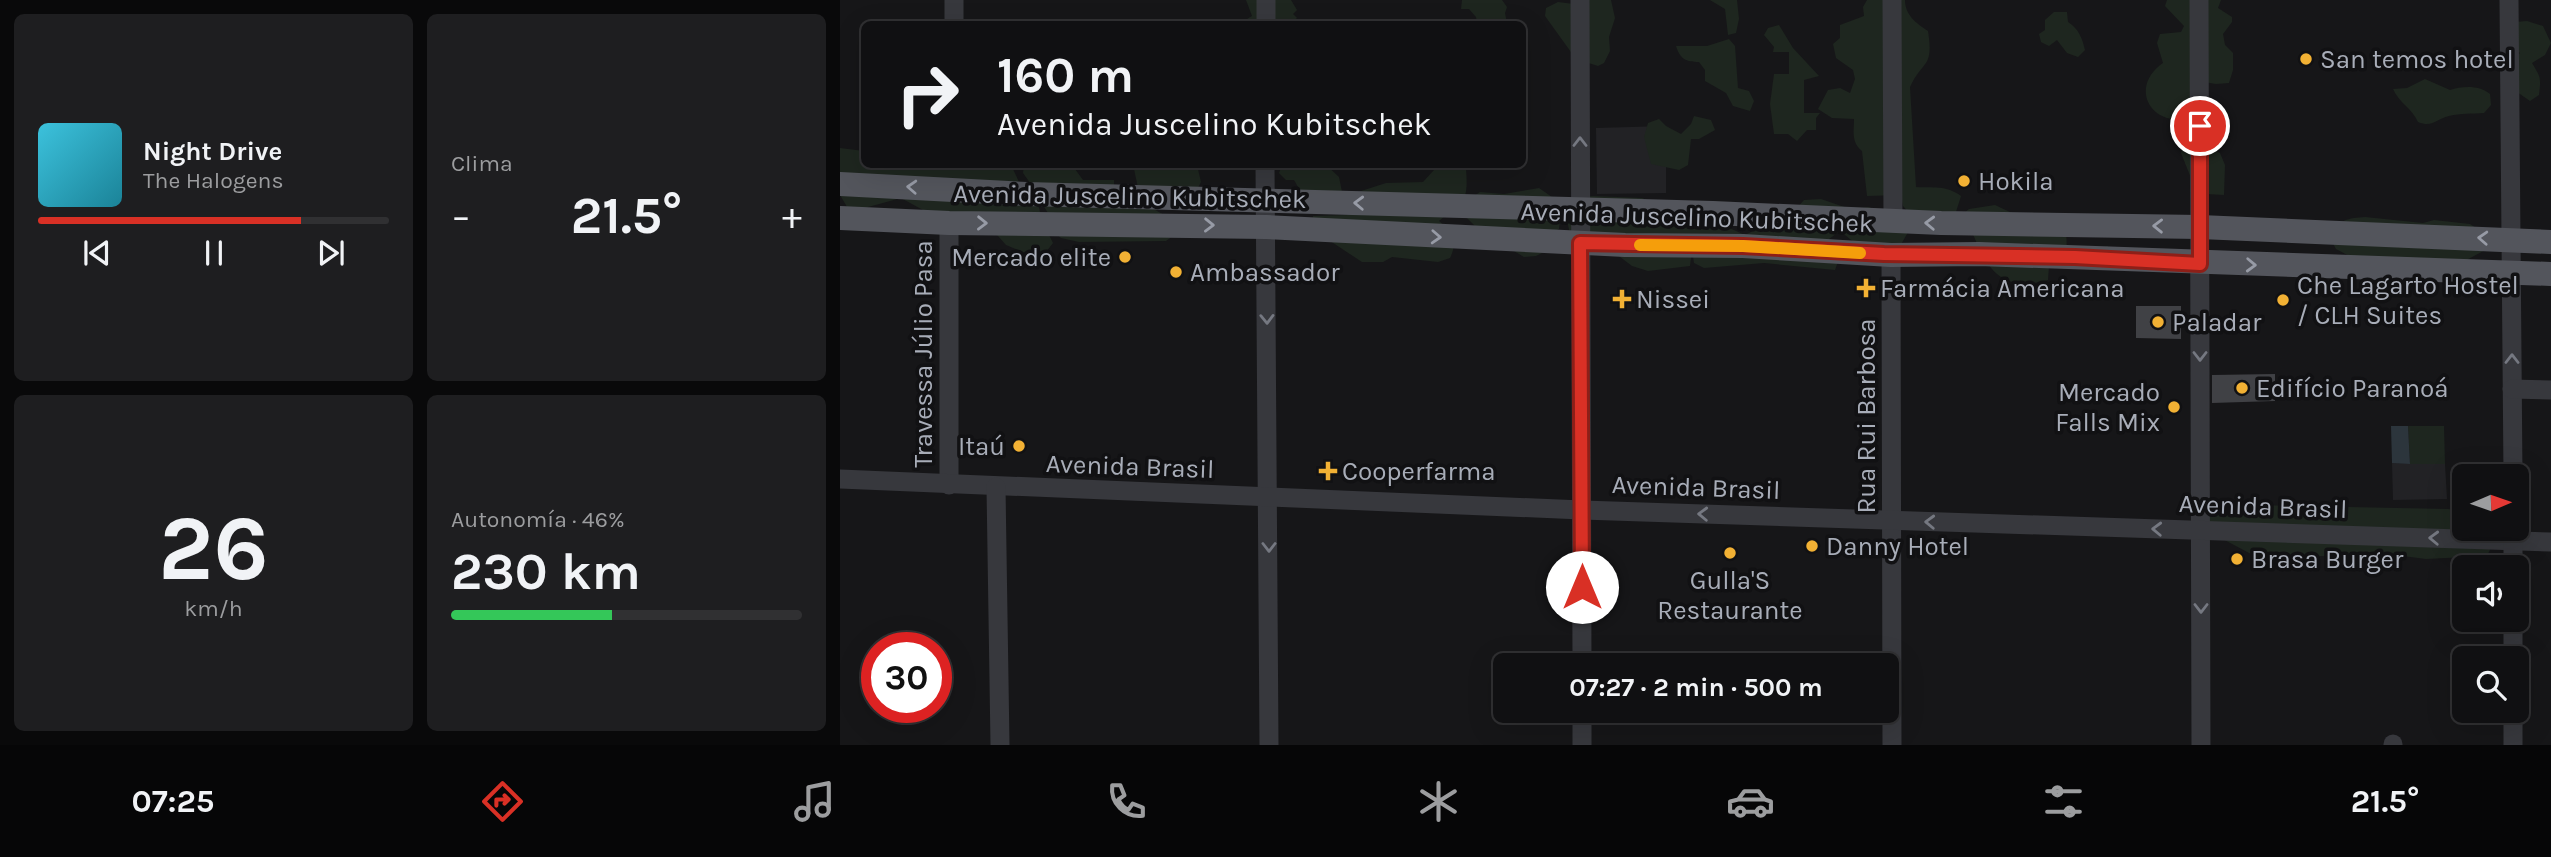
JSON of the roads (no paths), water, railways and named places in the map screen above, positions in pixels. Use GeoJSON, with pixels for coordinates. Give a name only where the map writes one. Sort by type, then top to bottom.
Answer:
{"type":"FeatureCollection","features":[{"type":"Feature","properties":{"kind":"main road","name":"Avenida Juscelino Kubitschek"},"geometry":{"type":"LineString","coordinates":[[840,184],[1027,194],[1713,213],[2030,226],[2200,227],[2551,242]]}},
{"type":"Feature","properties":{"kind":"main road"},"geometry":{"type":"LineString","coordinates":[[1684,246],[1704,232],[1713,213]]}},
{"type":"Feature","properties":{"kind":"main road"},"geometry":{"type":"LineString","coordinates":[[1743,246],[1749,234],[1768,217]]}},
{"type":"Feature","properties":{"kind":"main road","name":"Avenida Juscelino Kubitschek"},"geometry":{"type":"LineString","coordinates":[[840,218],[949,223],[1266,227],[1580,243],[1743,246],[1891,255],[1993,254],[2200,264],[2551,274]]}},
{"type":"Feature","properties":{"kind":"street"},"geometry":{"type":"LineString","coordinates":[[954,0],[954,21]]}},
{"type":"Feature","properties":{"kind":"street"},"geometry":{"type":"LineString","coordinates":[[1266,0],[1266,21]]}},
{"type":"Feature","properties":{"kind":"street"},"geometry":{"type":"LineString","coordinates":[[1580,0],[1582,653]]}},
{"type":"Feature","properties":{"kind":"street"},"geometry":{"type":"LineString","coordinates":[[1892,0],[1893,221]]}},
{"type":"Feature","properties":{"kind":"street"},"geometry":{"type":"LineString","coordinates":[[2199,0],[2201,745]]}},
{"type":"Feature","properties":{"kind":"street"},"geometry":{"type":"LineString","coordinates":[[2510,0],[2513,464]]}},
{"type":"Feature","properties":{"kind":"street"},"geometry":{"type":"LineString","coordinates":[[1265,168],[1269,745]]}},
{"type":"Feature","properties":{"kind":"street","name":"Travessa Júlio Pasa"},"geometry":{"type":"LineString","coordinates":[[949,223],[949,485]]}},
{"type":"Feature","properties":{"kind":"street","name":"Rua Rui Barbosa"},"geometry":{"type":"LineString","coordinates":[[1891,255],[1892,745]]}},
{"type":"Feature","properties":{"kind":"street"},"geometry":{"type":"LineString","coordinates":[[2512,389],[2551,390]]}},
{"type":"Feature","properties":{"kind":"street","name":"Avenida Brasil"},"geometry":{"type":"LineString","coordinates":[[840,479],[1893,521],[2452,534]]}},
{"type":"Feature","properties":{"kind":"street"},"geometry":{"type":"LineString","coordinates":[[996,487],[1000,745]]}},
{"type":"Feature","properties":{"kind":"street","name":"Avenida Brasil"},"geometry":{"type":"LineString","coordinates":[[2529,538],[2551,542]]}},
{"type":"Feature","properties":{"kind":"street"},"geometry":{"type":"LineString","coordinates":[[1582,723],[1582,745]]}},
{"type":"Feature","properties":{"kind":"street"},"geometry":{"type":"LineString","coordinates":[[2513,723],[2513,745]]}},
{"type":"Feature","properties":{"kind":"place","name":"San temos hotel"},"geometry":{"type":"Point","coordinates":[2306,59]}},
{"type":"Feature","properties":{"kind":"place","name":"Hokila"},"geometry":{"type":"Point","coordinates":[1964,181]}},
{"type":"Feature","properties":{"kind":"place","name":"Mercado elite"},"geometry":{"type":"Point","coordinates":[1125,257]}},
{"type":"Feature","properties":{"kind":"place","name":"Ambassador"},"geometry":{"type":"Point","coordinates":[1176,272]}},
{"type":"Feature","properties":{"kind":"place","name":"Farmácia Americana"},"geometry":{"type":"Point","coordinates":[1866,288]}},
{"type":"Feature","properties":{"kind":"place","name":"Nissei"},"geometry":{"type":"Point","coordinates":[1622,299]}},
{"type":"Feature","properties":{"kind":"place","name":"Che Lagarto Hostel / CLH Suites"},"geometry":{"type":"Point","coordinates":[2283,300]}},
{"type":"Feature","properties":{"kind":"place","name":"Paladar"},"geometry":{"type":"Point","coordinates":[2158,322]}},
{"type":"Feature","properties":{"kind":"place","name":"Edifício Paranoá"},"geometry":{"type":"Point","coordinates":[2242,388]}},
{"type":"Feature","properties":{"kind":"place","name":"Mercado Falls Mix"},"geometry":{"type":"Point","coordinates":[2174,407]}},
{"type":"Feature","properties":{"kind":"place","name":"Itaú"},"geometry":{"type":"Point","coordinates":[1019,446]}},
{"type":"Feature","properties":{"kind":"place","name":"Cooperfarma"},"geometry":{"type":"Point","coordinates":[1328,471]}},
{"type":"Feature","properties":{"kind":"place","name":"Danny Hotel"},"geometry":{"type":"Point","coordinates":[1812,546]}},
{"type":"Feature","properties":{"kind":"place","name":"Gulla'S Restaurante"},"geometry":{"type":"Point","coordinates":[1730,553]}},
{"type":"Feature","properties":{"kind":"place","name":"Brasa Burger"},"geometry":{"type":"Point","coordinates":[2237,559]}}]}
